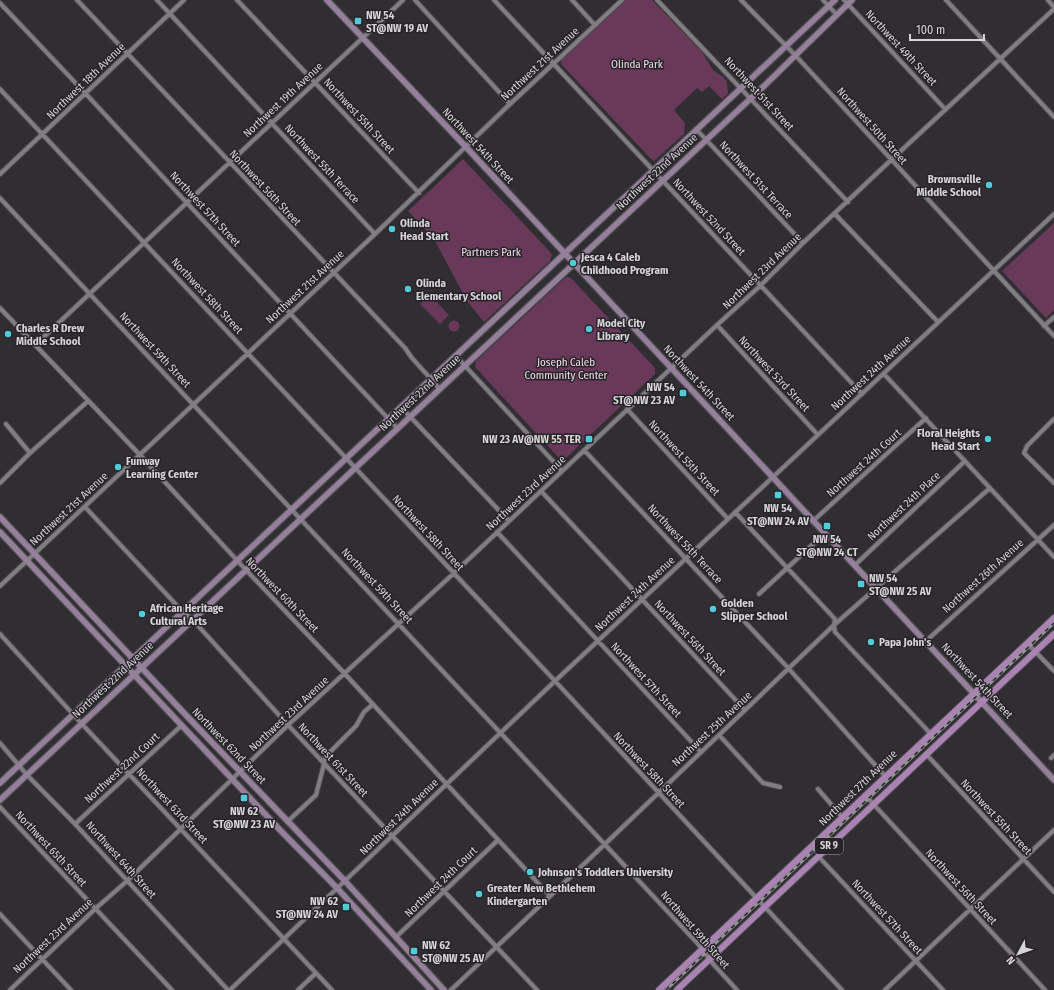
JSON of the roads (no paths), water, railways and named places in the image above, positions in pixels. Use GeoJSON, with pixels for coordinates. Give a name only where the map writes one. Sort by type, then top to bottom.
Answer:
{"type":"FeatureCollection","features":[{"type":"Feature","properties":{"kind":"main road","name":"Northwest 54th Street"},"geometry":{"type":"LineString","coordinates":[[328,0],[1054,780]]}},
{"type":"Feature","properties":{"kind":"main road","name":"Northwest 22nd Avenue"},"geometry":{"type":"LineString","coordinates":[[0,783],[565,255],[696,129],[835,0]]}},
{"type":"Feature","properties":{"kind":"main road","name":"Northwest 22nd Avenue"},"geometry":{"type":"LineString","coordinates":[[0,800],[245,569],[707,140],[796,56],[848,1]]}},
{"type":"Feature","properties":{"kind":"main road","name":"Northwest 62nd Street"},"geometry":{"type":"LineString","coordinates":[[0,517],[287,822],[345,881],[444,990]]}},
{"type":"Feature","properties":{"kind":"main road","name":"Northwest 62nd Street"},"geometry":{"type":"LineString","coordinates":[[0,532],[232,779],[337,888],[431,990]]}},
{"type":"Feature","properties":{"kind":"main road","name":"Northwest 27th Avenue"},"geometry":{"type":"LineString","coordinates":[[659,990],[930,733],[1054,618]]}},
{"type":"Feature","properties":{"kind":"main road","name":"Northwest 27th Avenue"},"geometry":{"type":"LineString","coordinates":[[677,990],[981,701],[1054,634]]}},
{"type":"Feature","properties":{"kind":"street","name":"Northwest 56th Street"},"geometry":{"type":"LineString","coordinates":[[77,0],[405,348],[412,358],[440,388]]}},
{"type":"Feature","properties":{"kind":"street","name":"Northwest 55th Terrace"},"geometry":{"type":"LineString","coordinates":[[157,0],[375,234]]}},
{"type":"Feature","properties":{"kind":"street","name":"Northwest 18th Avenue"},"geometry":{"type":"LineString","coordinates":[[0,174],[43,135],[184,0]]}},
{"type":"Feature","properties":{"kind":"street","name":"Northwest 55th Street"},"geometry":{"type":"LineString","coordinates":[[237,0],[419,193]]}},
{"type":"Feature","properties":{"kind":"street","name":"Northwest 19th Avenue"},"geometry":{"type":"LineString","coordinates":[[35,345],[403,0]]}},
{"type":"Feature","properties":{"kind":"street"},"geometry":{"type":"LineString","coordinates":[[415,0],[510,104]]}},
{"type":"Feature","properties":{"kind":"street","name":"Northwest 52nd Street"},"geometry":{"type":"LineString","coordinates":[[494,0],[862,394]]}},
{"type":"Feature","properties":{"kind":"street"},"geometry":{"type":"LineString","coordinates":[[572,0],[594,24]]}},
{"type":"Feature","properties":{"kind":"street","name":"Northwest 21st Avenue"},"geometry":{"type":"LineString","coordinates":[[0,586],[419,193],[594,24],[622,0]]}},
{"type":"Feature","properties":{"kind":"street","name":"Northwest 51st Street"},"geometry":{"type":"LineString","coordinates":[[657,0],[848,202]]}},
{"type":"Feature","properties":{"kind":"street","name":"Northwest 50th Street"},"geometry":{"type":"LineString","coordinates":[[741,0],[796,56],[1054,336]]}},
{"type":"Feature","properties":{"kind":"street"},"geometry":{"type":"LineString","coordinates":[[823,0],[836,14]]}},
{"type":"Feature","properties":{"kind":"street"},"geometry":{"type":"LineString","coordinates":[[946,0],[1054,117]]}},
{"type":"Feature","properties":{"kind":"street"},"geometry":{"type":"LineString","coordinates":[[1048,0],[1054,8]]}},
{"type":"Feature","properties":{"kind":"street","name":"Northwest 49th Street"},"geometry":{"type":"LineString","coordinates":[[848,1],[945,109]]}},
{"type":"Feature","properties":{"kind":"street","name":"Northwest 57th Street"},"geometry":{"type":"LineString","coordinates":[[0,3],[397,428]]}},
{"type":"Feature","properties":{"kind":"street","name":"Northwest 23rd Avenue"},"geometry":{"type":"LineString","coordinates":[[10,990],[95,909],[127,881],[288,725],[509,522],[760,286],[803,243],[945,109],[1054,8]]}},
{"type":"Feature","properties":{"kind":"street","name":"Northwest 58th Street"},"geometry":{"type":"LineString","coordinates":[[0,89],[355,467],[453,574],[555,681],[842,990]]}},
{"type":"Feature","properties":{"kind":"street"},"geometry":{"type":"LineString","coordinates":[[1049,112],[1054,111]]}},
{"type":"Feature","properties":{"kind":"street","name":"Northwest 51st Terrace"},"geometry":{"type":"LineString","coordinates":[[696,129],[803,243]]}},
{"type":"Feature","properties":{"kind":"street","name":"Northwest 59th Street"},"geometry":{"type":"LineString","coordinates":[[0,198],[605,844],[737,990]]}},
{"type":"Feature","properties":{"kind":"street"},"geometry":{"type":"LineString","coordinates":[[835,214],[938,322]]}},
{"type":"Feature","properties":{"kind":"street","name":"Northwest 24th Avenue"},"geometry":{"type":"LineString","coordinates":[[229,990],[641,600],[1054,214]]}},
{"type":"Feature","properties":{"kind":"street","name":"Northwest 60th Street"},"geometry":{"type":"LineString","coordinates":[[0,308],[345,674],[550,896]]}},
{"type":"Feature","properties":{"kind":"street"},"geometry":{"type":"LineString","coordinates":[[1044,326],[1054,317]]}},
{"type":"Feature","properties":{"kind":"street","name":"Northwest 53rd Street"},"geometry":{"type":"LineString","coordinates":[[717,325],[818,435]]}},
{"type":"Feature","properties":{"kind":"street"},"geometry":{"type":"LineString","coordinates":[[456,356],[562,471]]}},
{"type":"Feature","properties":{"kind":"street"},"geometry":{"type":"LineString","coordinates":[[884,374],[1054,557]]}},
{"type":"Feature","properties":{"kind":"street"},"geometry":{"type":"LineString","coordinates":[[0,483],[30,452],[88,401]]}},
{"type":"Feature","properties":{"kind":"street"},"geometry":{"type":"LineString","coordinates":[[401,407],[509,522]]}},
{"type":"Feature","properties":{"kind":"street","name":"Northwest 55th Street"},"geometry":{"type":"LineString","coordinates":[[628,409],[728,519]]}},
{"type":"Feature","properties":{"kind":"street","name":"Northwest 24th Court"},"geometry":{"type":"LineString","coordinates":[[813,521],[926,418]]}},
{"type":"Feature","properties":{"kind":"street"},"geometry":{"type":"LineString","coordinates":[[1054,419],[1027,446],[1024,453],[1054,483]]}},
{"type":"Feature","properties":{"kind":"street"},"geometry":{"type":"LineString","coordinates":[[6,424],[30,452]]}},
{"type":"Feature","properties":{"kind":"street","name":"Northwest 55th Terrace"},"geometry":{"type":"LineString","coordinates":[[584,450],[789,669],[885,776]]}},
{"type":"Feature","properties":{"kind":"street","name":"Northwest 24th Place"},"geometry":{"type":"LineString","coordinates":[[855,565],[965,461]]}},
{"type":"Feature","properties":{"kind":"street","name":"Northwest 25th Avenue"},"geometry":{"type":"LineString","coordinates":[[451,990],[834,625],[990,488]]}},
{"type":"Feature","properties":{"kind":"street","name":"Northwest 56th Street"},"geometry":{"type":"LineString","coordinates":[[541,491],[745,710]]}},
{"type":"Feature","properties":{"kind":"street","name":"Northwest 61st Street"},"geometry":{"type":"LineString","coordinates":[[85,507],[183,612],[192,619],[324,764],[537,990]]}},
{"type":"Feature","properties":{"kind":"street"},"geometry":{"type":"LineString","coordinates":[[735,512],[835,619],[835,632],[930,733]]}},
{"type":"Feature","properties":{"kind":"street","name":"Northwest 26th Avenue"},"geometry":{"type":"LineString","coordinates":[[926,641],[1054,525]]}},
{"type":"Feature","properties":{"kind":"street","name":"Northwest 57th Street"},"geometry":{"type":"LineString","coordinates":[[497,532],[701,752]]}},
{"type":"Feature","properties":{"kind":"street"},"geometry":{"type":"LineString","coordinates":[[759,594],[825,533]]}},
{"type":"Feature","properties":{"kind":"street","name":"Northwest 63rd Street"},"geometry":{"type":"LineString","coordinates":[[0,634],[283,940],[332,990]]}},
{"type":"Feature","properties":{"kind":"street"},"geometry":{"type":"LineString","coordinates":[[1027,643],[1054,671]]}},
{"type":"Feature","properties":{"kind":"street"},"geometry":{"type":"LineString","coordinates":[[287,822],[316,795],[325,756],[356,726],[364,712],[373,704]]}},
{"type":"Feature","properties":{"kind":"street","name":"Northwest 22nd Court"},"geometry":{"type":"LineString","coordinates":[[75,824],[182,725]]}},
{"type":"Feature","properties":{"kind":"street"},"geometry":{"type":"LineString","coordinates":[[719,735],[764,783],[780,787]]}},
{"type":"Feature","properties":{"kind":"street","name":"Northwest 64th Street"},"geometry":{"type":"LineString","coordinates":[[0,743],[27,775],[75,824],[229,990]]}},
{"type":"Feature","properties":{"kind":"street","name":"Northwest 55th Street"},"geometry":{"type":"LineString","coordinates":[[926,754],[1054,892]]}},
{"type":"Feature","properties":{"kind":"street"},"geometry":{"type":"LineString","coordinates":[[818,789],[842,817]]}},
{"type":"Feature","properties":{"kind":"street","name":"Northwest 56th Street"},"geometry":{"type":"LineString","coordinates":[[865,795],[1045,990]]}},
{"type":"Feature","properties":{"kind":"street","name":"Northwest 65th Street"},"geometry":{"type":"LineString","coordinates":[[0,807],[172,990]]}},
{"type":"Feature","properties":{"kind":"street"},"geometry":{"type":"LineString","coordinates":[[885,990],[1054,830]]}},
{"type":"Feature","properties":{"kind":"street","name":"Northwest 24th Court"},"geometry":{"type":"LineString","coordinates":[[396,936],[498,840]]}},
{"type":"Feature","properties":{"kind":"street","name":"Northwest 57th Street"},"geometry":{"type":"LineString","coordinates":[[818,856],[943,990]]}},
{"type":"Feature","properties":{"kind":"street"},"geometry":{"type":"LineString","coordinates":[[0,914],[71,990]]}},
{"type":"Feature","properties":{"kind":"street"},"geometry":{"type":"LineString","coordinates":[[298,990],[316,973]]}},
{"type":"Feature","properties":{"kind":"railway"},"geometry":{"type":"LineString","coordinates":[[666,990],[1054,623]]}},
{"type":"Feature","properties":{"kind":"place","name":"NW 54 ST@NW 19 AV"},"geometry":{"type":"Point","coordinates":[358,21]}},
{"type":"Feature","properties":{"kind":"place","name":"Brownsville Middle School"},"geometry":{"type":"Point","coordinates":[989,185]}},
{"type":"Feature","properties":{"kind":"place","name":"Olinda Head Start"},"geometry":{"type":"Point","coordinates":[392,229]}},
{"type":"Feature","properties":{"kind":"place","name":"Jesca 4 Caleb Childhood Program"},"geometry":{"type":"Point","coordinates":[573,263]}},
{"type":"Feature","properties":{"kind":"place","name":"Olinda Elementary School"},"geometry":{"type":"Point","coordinates":[408,289]}},
{"type":"Feature","properties":{"kind":"place","name":"Model City Library"},"geometry":{"type":"Point","coordinates":[589,329]}},
{"type":"Feature","properties":{"kind":"place","name":"Charles R Drew Middle School"},"geometry":{"type":"Point","coordinates":[8,334]}},
{"type":"Feature","properties":{"kind":"place","name":"NW 54 ST@NW 23 AV"},"geometry":{"type":"Point","coordinates":[683,393]}},
{"type":"Feature","properties":{"kind":"place","name":"NW 23 AV@NW 55 TER"},"geometry":{"type":"Point","coordinates":[589,439]}},
{"type":"Feature","properties":{"kind":"place","name":"Floral Heights Head Start"},"geometry":{"type":"Point","coordinates":[988,439]}},
{"type":"Feature","properties":{"kind":"place","name":"Funway Learning Center"},"geometry":{"type":"Point","coordinates":[118,467]}},
{"type":"Feature","properties":{"kind":"place","name":"NW 54 ST@NW 24 AV"},"geometry":{"type":"Point","coordinates":[778,495]}},
{"type":"Feature","properties":{"kind":"place","name":"NW 54 ST@NW 24 CT"},"geometry":{"type":"Point","coordinates":[827,526]}},
{"type":"Feature","properties":{"kind":"place","name":"NW 54 ST@NW 25 AV"},"geometry":{"type":"Point","coordinates":[861,584]}},
{"type":"Feature","properties":{"kind":"place","name":"Golden Slipper School"},"geometry":{"type":"Point","coordinates":[713,609]}},
{"type":"Feature","properties":{"kind":"place","name":"African Heritage Cultural Arts"},"geometry":{"type":"Point","coordinates":[142,614]}},
{"type":"Feature","properties":{"kind":"place","name":"Papa John's"},"geometry":{"type":"Point","coordinates":[871,642]}},
{"type":"Feature","properties":{"kind":"place","name":"NW 62 ST@NW 23 AV"},"geometry":{"type":"Point","coordinates":[244,798]}},
{"type":"Feature","properties":{"kind":"place","name":"Johnson's Toddlers University"},"geometry":{"type":"Point","coordinates":[530,872]}},
{"type":"Feature","properties":{"kind":"place","name":"Greater New Bethlehem Kindergarten"},"geometry":{"type":"Point","coordinates":[479,894]}},
{"type":"Feature","properties":{"kind":"place","name":"NW 62 ST@NW 24 AV"},"geometry":{"type":"Point","coordinates":[346,907]}},
{"type":"Feature","properties":{"kind":"place","name":"NW 62 ST@NW 25 AV"},"geometry":{"type":"Point","coordinates":[414,951]}},
{"type":"Feature","properties":{"kind":"park label","name":"Olinda Park"},"geometry":{"type":"Point","coordinates":[637,64]}},
{"type":"Feature","properties":{"kind":"park label","name":"Partners Park"},"geometry":{"type":"Point","coordinates":[491,252]}},
{"type":"Feature","properties":{"kind":"park label","name":"Joseph Caleb Community Center"},"geometry":{"type":"Point","coordinates":[566,368]}}]}
